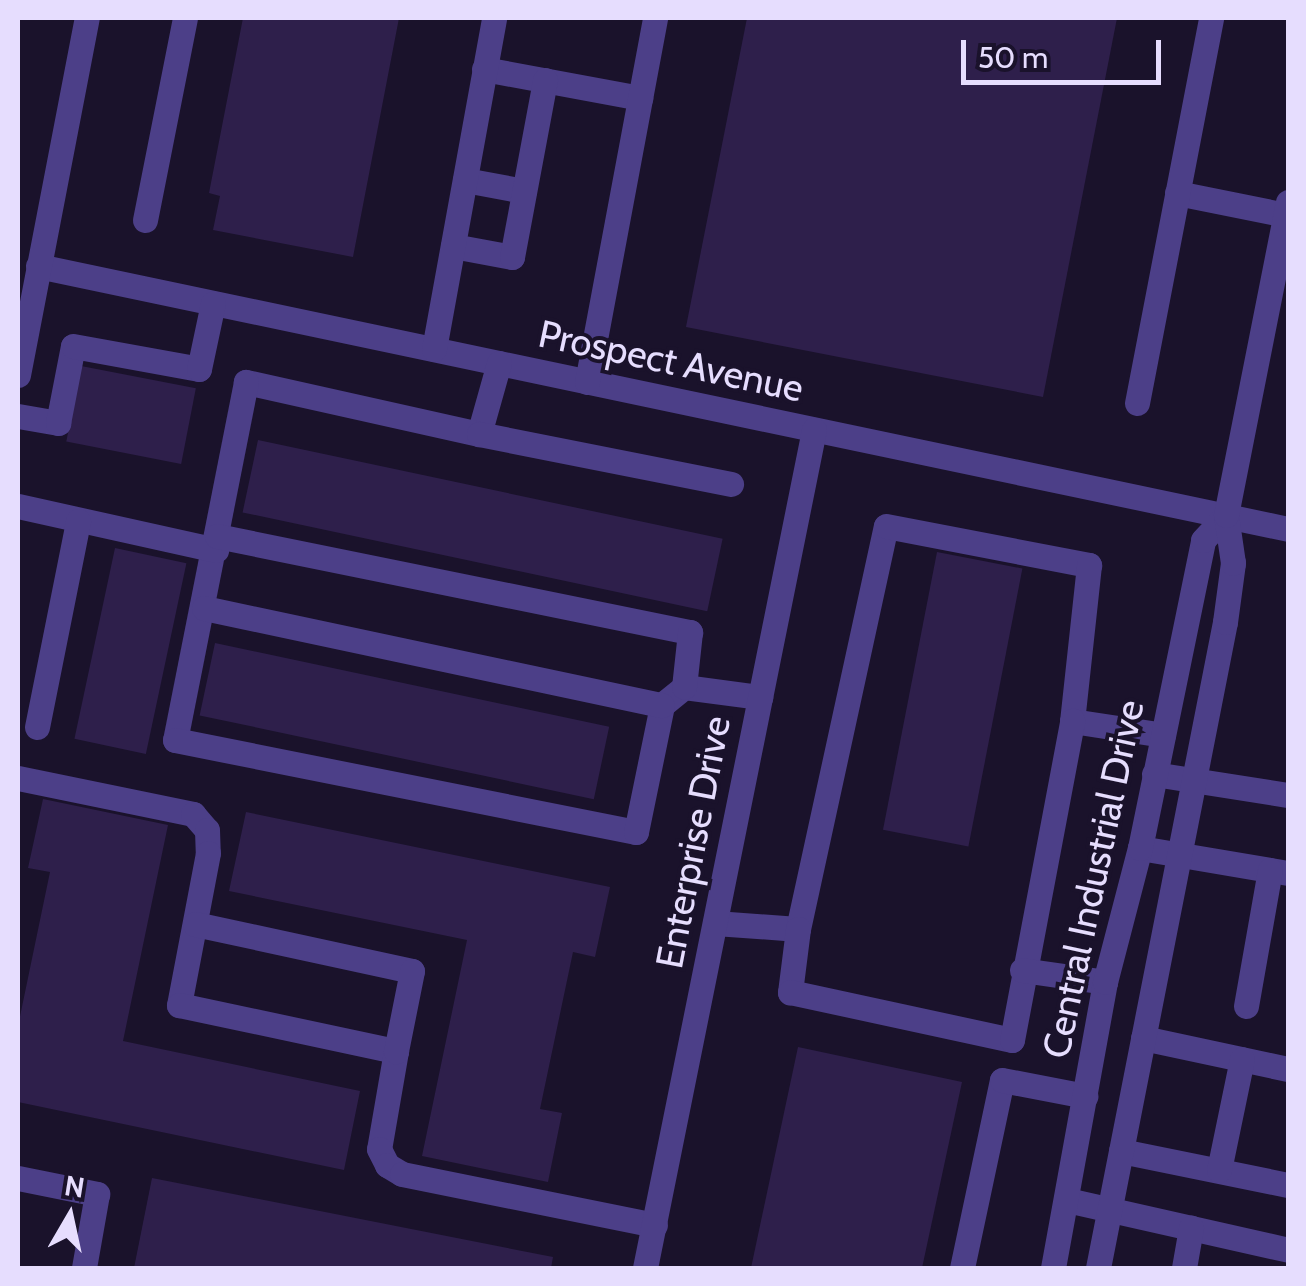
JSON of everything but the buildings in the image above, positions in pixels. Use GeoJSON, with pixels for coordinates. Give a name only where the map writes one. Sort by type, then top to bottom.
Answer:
{"type":"FeatureCollection","features":[{"type":"Feature","properties":{"kind":"street"},"geometry":{"type":"LineString","coordinates":[[18,375],[87,18]]}},
{"type":"Feature","properties":{"kind":"street"},"geometry":{"type":"LineString","coordinates":[[145,220],[185,18]]}},
{"type":"Feature","properties":{"kind":"street"},"geometry":{"type":"LineString","coordinates":[[434,348],[494,18]]}},
{"type":"Feature","properties":{"kind":"street"},"geometry":{"type":"LineString","coordinates":[[587,382],[654,18]]}},
{"type":"Feature","properties":{"kind":"street"},"geometry":{"type":"LineString","coordinates":[[1137,403],[1211,18]]}},
{"type":"Feature","properties":{"kind":"street"},"geometry":{"type":"LineString","coordinates":[[484,69],[640,98]]}},
{"type":"Feature","properties":{"kind":"street"},"geometry":{"type":"LineString","coordinates":[[452,246],[512,257],[545,80]]}},
{"type":"Feature","properties":{"kind":"street"},"geometry":{"type":"LineString","coordinates":[[465,180],[524,191]]}},
{"type":"Feature","properties":{"kind":"street"},"geometry":{"type":"LineString","coordinates":[[1177,193],[1287,208]]}},
{"type":"Feature","properties":{"kind":"street","name":"Central Industrial Drive"},"geometry":{"type":"LineString","coordinates":[[1098,1268],[1233,563],[1226,515],[1287,208]]}},
{"type":"Feature","properties":{"kind":"street","name":"Prospect Avenue"},"geometry":{"type":"LineString","coordinates":[[38,266],[1288,529]]}},
{"type":"Feature","properties":{"kind":"street"},"geometry":{"type":"LineString","coordinates":[[18,416],[58,423],[73,346],[199,369],[213,303]]}},
{"type":"Feature","properties":{"kind":"street"},"geometry":{"type":"LineString","coordinates":[[479,434],[498,363]]}},
{"type":"Feature","properties":{"kind":"street"},"geometry":{"type":"LineString","coordinates":[[18,506],[78,521],[217,543],[690,632],[684,687],[662,705],[636,832],[175,740],[217,543],[246,382],[731,484]]}},
{"type":"Feature","properties":{"kind":"street","name":"Enterprise Drive"},"geometry":{"type":"LineString","coordinates":[[645,1268],[814,430]]}},
{"type":"Feature","properties":{"kind":"street","name":"Central Industrial Drive"},"geometry":{"type":"LineString","coordinates":[[1053,1268],[1105,982],[1140,848],[1203,540],[1226,515]]}},
{"type":"Feature","properties":{"kind":"street"},"geometry":{"type":"LineString","coordinates":[[37,727],[78,521]]}},
{"type":"Feature","properties":{"kind":"street"},"geometry":{"type":"LineString","coordinates":[[886,526],[1090,565],[1072,721],[1022,970],[1012,1040],[790,992],[798,929],[886,526]]}},
{"type":"Feature","properties":{"kind":"street"},"geometry":{"type":"LineString","coordinates":[[204,608],[662,705]]}},
{"type":"Feature","properties":{"kind":"street"},"geometry":{"type":"LineString","coordinates":[[684,687],[760,696]]}},
{"type":"Feature","properties":{"kind":"street"},"geometry":{"type":"LineString","coordinates":[[1072,721],[1163,735]]}},
{"type":"Feature","properties":{"kind":"street"},"geometry":{"type":"LineString","coordinates":[[1154,774],[1288,795]]}},
{"type":"Feature","properties":{"kind":"street"},"geometry":{"type":"LineString","coordinates":[[18,778],[192,814],[206,830],[208,854],[179,1005],[396,1051]]}},
{"type":"Feature","properties":{"kind":"street"},"geometry":{"type":"LineString","coordinates":[[1140,848],[1279,872],[1246,1006]]}},
{"type":"Feature","properties":{"kind":"street"},"geometry":{"type":"LineString","coordinates":[[715,923],[798,929]]}},
{"type":"Feature","properties":{"kind":"street"},"geometry":{"type":"LineString","coordinates":[[195,924],[412,971],[379,1149],[387,1165],[402,1174],[655,1225]]}},
{"type":"Feature","properties":{"kind":"street"},"geometry":{"type":"LineString","coordinates":[[1022,970],[1105,982]]}},
{"type":"Feature","properties":{"kind":"street"},"geometry":{"type":"LineString","coordinates":[[1143,1038],[1288,1070]]}},
{"type":"Feature","properties":{"kind":"street"},"geometry":{"type":"LineString","coordinates":[[1219,1170],[1242,1059]]}},
{"type":"Feature","properties":{"kind":"street"},"geometry":{"type":"LineString","coordinates":[[962,1268],[1002,1080],[1085,1096]]}},
{"type":"Feature","properties":{"kind":"street"},"geometry":{"type":"LineString","coordinates":[[1121,1151],[1288,1185]]}},
{"type":"Feature","properties":{"kind":"street"},"geometry":{"type":"LineString","coordinates":[[18,1178],[97,1194],[84,1268]]}},
{"type":"Feature","properties":{"kind":"street"},"geometry":{"type":"LineString","coordinates":[[1068,1200],[1288,1250]]}},
{"type":"Feature","properties":{"kind":"street"},"geometry":{"type":"LineString","coordinates":[[1184,1268],[1191,1228]]}}]}
